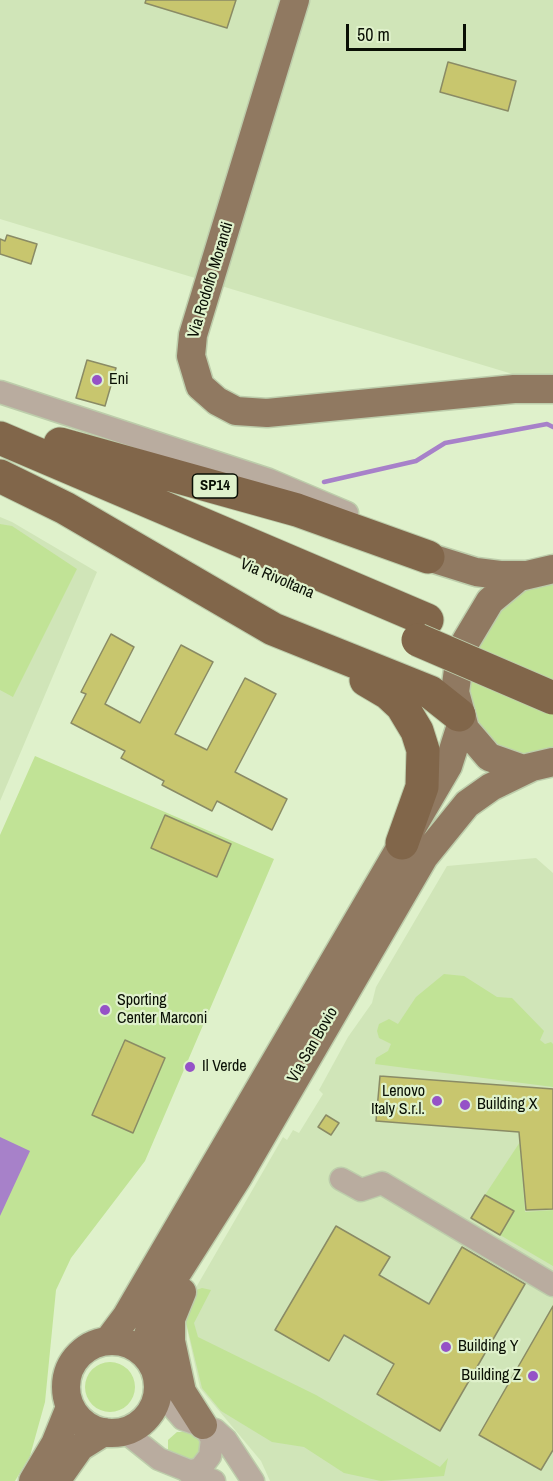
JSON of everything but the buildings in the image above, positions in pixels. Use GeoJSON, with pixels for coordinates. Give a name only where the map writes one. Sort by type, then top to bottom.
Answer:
{"type":"FeatureCollection","features":[{"type":"Feature","properties":{"kind":"highway","name":"SP14"},"geometry":{"type":"LineString","coordinates":[[0,421],[56,443],[339,523],[428,556]]}},
{"type":"Feature","properties":{"kind":"highway","name":"Via Rivoltana"},"geometry":{"type":"LineString","coordinates":[[0,438],[422,630],[553,698]]}},
{"type":"Feature","properties":{"kind":"highway","name":"Via Rivoltana"},"geometry":{"type":"LineString","coordinates":[[0,461],[422,630],[553,674]]}},
{"type":"Feature","properties":{"kind":"highway"},"geometry":{"type":"LineString","coordinates":[[0,476],[65,508],[226,603],[300,641],[388,693],[402,706],[417,731],[424,762],[422,787],[402,843]]}},
{"type":"Feature","properties":{"kind":"highway"},"geometry":{"type":"LineString","coordinates":[[300,641],[430,692],[460,718]]}},
{"type":"Feature","properties":{"kind":"main road","name":"Via Rodolfo Morandi"},"geometry":{"type":"LineString","coordinates":[[295,0],[193,335],[193,366],[200,386],[208,394],[236,411],[267,413],[514,389],[553,390]]}},
{"type":"Feature","properties":{"kind":"main road"},"geometry":{"type":"LineString","coordinates":[[428,556],[476,572],[500,575],[539,572]]}},
{"type":"Feature","properties":{"kind":"main road"},"geometry":{"type":"LineString","coordinates":[[539,572],[495,595],[470,632],[456,685],[460,718],[473,741],[489,757],[510,766],[545,765]]}},
{"type":"Feature","properties":{"kind":"main road","name":"Via San Bovio"},"geometry":{"type":"LineString","coordinates":[[108,1341],[126,1317],[451,760],[460,718]]}},
{"type":"Feature","properties":{"kind":"main road","name":"Via San Bovio"},"geometry":{"type":"LineString","coordinates":[[149,1359],[148,1335],[158,1303],[238,1177],[433,844],[454,816],[478,796],[545,765]]}},
{"type":"Feature","properties":{"kind":"main road"},"geometry":{"type":"LineString","coordinates":[[203,1425],[187,1402],[178,1378],[171,1319],[203,1243],[238,1177]]}},
{"type":"Feature","properties":{"kind":"main road"},"geometry":{"type":"LineString","coordinates":[[56,1481],[80,1447],[139,1424],[150,1413],[158,1390],[157,1376],[149,1359],[131,1345],[108,1341],[88,1347],[73,1362],[66,1386],[70,1407],[84,1424],[114,1432]]}},
{"type":"Feature","properties":{"kind":"main road"},"geometry":{"type":"LineString","coordinates":[[33,1481],[55,1444],[70,1407]]}},
{"type":"Feature","properties":{"kind":"street"},"geometry":{"type":"LineString","coordinates":[[0,392],[290,488],[379,528],[428,556]]}},
{"type":"Feature","properties":{"kind":"street"},"geometry":{"type":"LineString","coordinates":[[341,1179],[362,1190],[382,1183],[553,1285]]}},
{"type":"Feature","properties":{"kind":"street"},"geometry":{"type":"LineString","coordinates":[[158,1390],[177,1414],[188,1423],[203,1425],[215,1430],[226,1440],[253,1481]]}},
{"type":"Feature","properties":{"kind":"street"},"geometry":{"type":"LineString","coordinates":[[188,1472],[200,1469],[210,1456],[212,1439],[203,1425]]}},
{"type":"Feature","properties":{"kind":"street"},"geometry":{"type":"LineString","coordinates":[[114,1432],[159,1459],[214,1481]]}},
{"type":"Feature","properties":{"kind":"shaded area"},"geometry":{"type":"Polygon","coordinates":[[[0,0],[553,0],[553,378],[519,376],[0,219],[0,0]]]}},
{"type":"Feature","properties":{"kind":"shaded area"},"geometry":{"type":"Polygon","coordinates":[[[0,517],[97,572],[0,801],[0,517]]]}},
{"type":"Feature","properties":{"kind":"shaded area"},"geometry":{"type":"Polygon","coordinates":[[[536,858],[553,873],[553,1481],[270,1481],[261,1461],[200,1388],[183,1310],[283,1137],[287,1140],[293,1130],[299,1133],[323,1094],[319,1090],[348,1037],[372,1003],[376,987],[447,866],[536,858]]]}},
{"type":"Feature","properties":{"kind":"shaded area"},"geometry":{"type":"Polygon","coordinates":[[[0,1137],[30,1151],[0,1216],[0,1137]]]}},
{"type":"Feature","properties":{"kind":"green space"},"geometry":{"type":"Polygon","coordinates":[[[0,524],[12,526],[77,569],[13,697],[0,690],[0,524]]]}},
{"type":"Feature","properties":{"kind":"green space"},"geometry":{"type":"Polygon","coordinates":[[[553,581],[553,748],[523,757],[495,747],[475,723],[468,685],[478,645],[491,619],[518,591],[553,581]]]}},
{"type":"Feature","properties":{"kind":"green space","name":"Sporting Center Marconi"},"geometry":{"type":"Polygon","coordinates":[[[35,756],[274,859],[145,1161],[71,1258],[56,1290],[45,1402],[30,1456],[15,1481],[0,1481],[0,835],[35,756]]]}},
{"type":"Feature","properties":{"kind":"green space"},"geometry":{"type":"Polygon","coordinates":[[[444,974],[464,976],[497,997],[512,998],[544,1031],[540,1040],[545,1044],[551,1042],[553,1044],[553,1087],[375,1064],[376,1058],[388,1051],[391,1044],[379,1038],[377,1031],[379,1024],[389,1019],[398,1024],[416,997],[444,974]]]}},
{"type":"Feature","properties":{"kind":"green space"},"geometry":{"type":"Polygon","coordinates":[[[520,1142],[525,1212],[553,1210],[553,1266],[500,1235],[514,1211],[485,1195],[520,1142]]]}},
{"type":"Feature","properties":{"kind":"green space"},"geometry":{"type":"Polygon","coordinates":[[[202,1288],[211,1290],[194,1323],[198,1337],[316,1395],[440,1467],[448,1458],[444,1476],[381,1481],[344,1473],[304,1447],[272,1442],[221,1411],[202,1388],[183,1310],[196,1290],[202,1288]]]}},
{"type":"Feature","properties":{"kind":"green space"},"geometry":{"type":"Polygon","coordinates":[[[105,1362],[115,1362],[128,1369],[135,1382],[135,1392],[128,1405],[115,1412],[105,1412],[96,1408],[89,1401],[85,1392],[85,1382],[89,1373],[96,1366],[105,1362]]]}},
{"type":"Feature","properties":{"kind":"green space"},"geometry":{"type":"Polygon","coordinates":[[[177,1432],[192,1432],[201,1438],[203,1451],[192,1460],[185,1460],[168,1452],[168,1440],[177,1432]]]}},
{"type":"Feature","properties":{"kind":"waterway"},"geometry":{"type":"LineString","coordinates":[[324,482],[416,461],[445,443],[547,424],[553,427]]}},
{"type":"Feature","properties":{"kind":"place","name":"Eni"},"geometry":{"type":"Point","coordinates":[97,380]}},
{"type":"Feature","properties":{"kind":"place","name":"Sporting Center Marconi"},"geometry":{"type":"Point","coordinates":[105,1010]}},
{"type":"Feature","properties":{"kind":"place","name":"Il Verde"},"geometry":{"type":"Point","coordinates":[190,1067]}},
{"type":"Feature","properties":{"kind":"place","name":"Lenovo Italy S.r.l."},"geometry":{"type":"Point","coordinates":[437,1101]}},
{"type":"Feature","properties":{"kind":"place","name":"Building X"},"geometry":{"type":"Point","coordinates":[465,1105]}},
{"type":"Feature","properties":{"kind":"place","name":"Building Y"},"geometry":{"type":"Point","coordinates":[446,1347]}},
{"type":"Feature","properties":{"kind":"place","name":"Building Z"},"geometry":{"type":"Point","coordinates":[533,1376]}}]}
